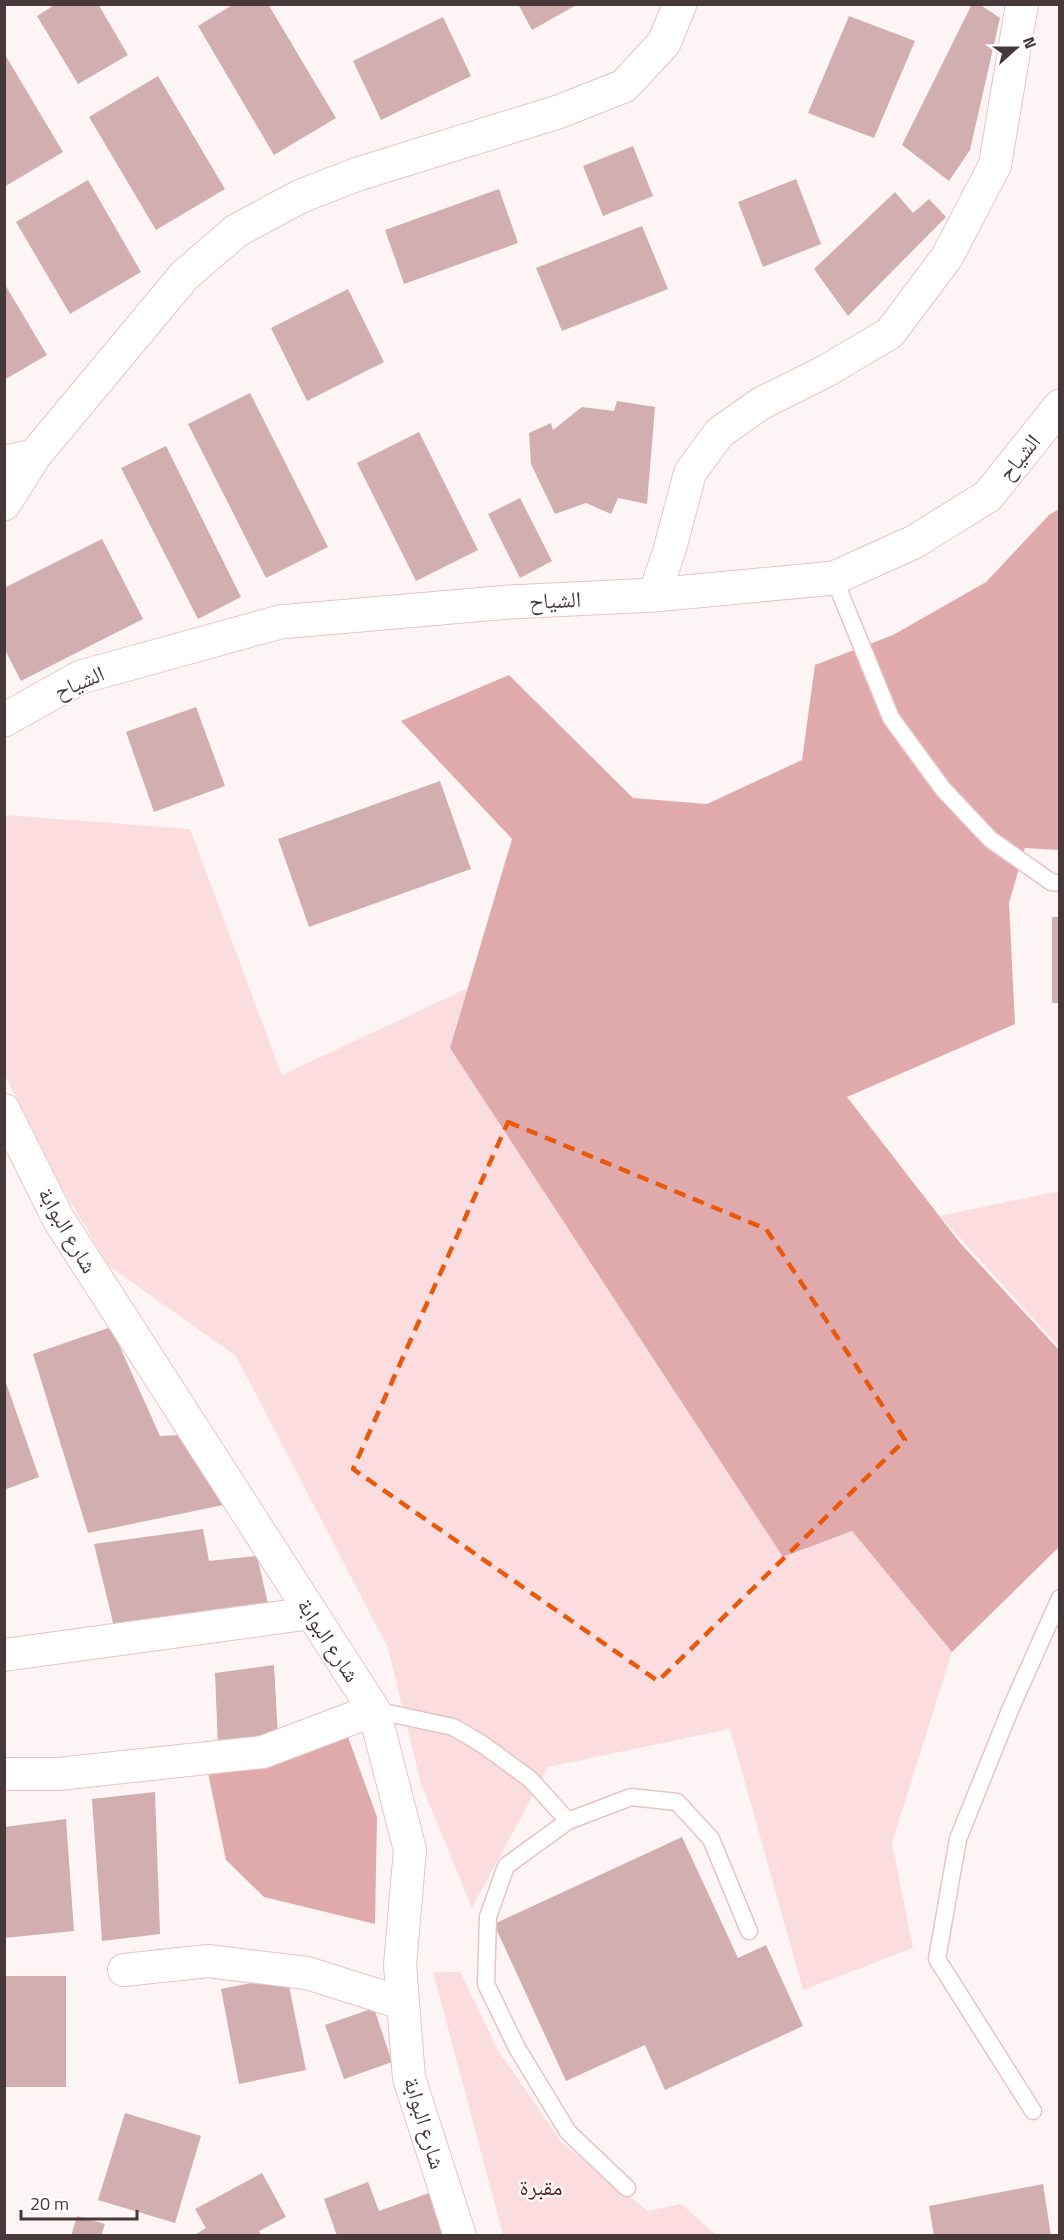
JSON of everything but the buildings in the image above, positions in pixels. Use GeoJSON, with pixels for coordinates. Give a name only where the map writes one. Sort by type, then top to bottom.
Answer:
{"type":"FeatureCollection","features":[{"type":"Feature","properties":{"kind":"street"},"geometry":{"type":"LineString","coordinates":[[4,504],[20,459],[184,276],[236,231],[301,196],[358,174],[558,112],[624,86],[664,43],[680,4]]}},
{"type":"Feature","properties":{"kind":"street"},"geometry":{"type":"LineString","coordinates":[[654,595],[669,552],[690,473],[719,433],[760,404],[826,371],[890,333],[947,257],[995,165],[1022,4]]}},
{"type":"Feature","properties":{"kind":"street","name":"الشياح"},"geometry":{"type":"LineString","coordinates":[[4,720],[81,677],[280,622],[510,602],[654,595],[834,578],[914,542],[988,496],[1059,406]]}},
{"type":"Feature","properties":{"kind":"street","name":"شارع البوابة"},"geometry":{"type":"LineString","coordinates":[[4,1110],[59,1220],[374,1710],[410,1850],[400,1965],[409,2078],[460,2235]]}},
{"type":"Feature","properties":{"kind":"street"},"geometry":{"type":"LineString","coordinates":[[4,1655],[311,1613]]}},
{"type":"Feature","properties":{"kind":"street"},"geometry":{"type":"LineString","coordinates":[[4,1774],[58,1774],[263,1752],[374,1710]]}},
{"type":"Feature","properties":{"kind":"street"},"geometry":{"type":"LineString","coordinates":[[124,1970],[208,1961],[308,1973],[402,2003]]}},
{"type":"Feature","properties":{"kind":"lane"},"geometry":{"type":"LineString","coordinates":[[834,578],[891,718],[936,781],[990,839],[1051,882],[1059,882]]}},
{"type":"Feature","properties":{"kind":"lane"},"geometry":{"type":"LineString","coordinates":[[1033,2111],[937,1959],[958,1839],[1010,1710],[1059,1598]]}},
{"type":"Feature","properties":{"kind":"lane"},"geometry":{"type":"LineString","coordinates":[[374,1710],[453,1727],[482,1744],[530,1779],[568,1821]]}},
{"type":"Feature","properties":{"kind":"lane"},"geometry":{"type":"LineString","coordinates":[[627,2188],[568,2132],[517,2048],[486,1984],[488,1917],[506,1866],[568,1821],[631,1797],[677,1802],[711,1839],[749,1931]]}},
{"type":"Feature","properties":{"kind":"highlighted area"},"geometry":{"type":"Polygon","coordinates":[[[508,1122],[766,1229],[905,1440],[658,1681],[353,1469],[508,1122]]]}},
{"type":"Feature","properties":{"kind":"green space"},"geometry":{"type":"Polygon","coordinates":[[[4,815],[190,829],[282,1075],[468,988],[450,1048],[784,1557],[852,1531],[952,1652],[892,1843],[913,1948],[803,1990],[730,1729],[548,1767],[472,1908],[421,1784],[388,1648],[236,1356],[109,1266],[35,1143],[5,1074],[4,815]]]}},
{"type":"Feature","properties":{"kind":"green space"},"geometry":{"type":"Polygon","coordinates":[[[1060,1191],[1059,1347],[940,1216],[1060,1191]]]}},
{"type":"Feature","properties":{"kind":"green space","name":"مقبرة"},"geometry":{"type":"Polygon","coordinates":[[[433,1972],[460,1972],[498,2050],[562,2143],[648,2211],[681,2204],[716,2235],[503,2235],[433,1972]]]}},
{"type":"Feature","properties":{"kind":"shaded area"},"geometry":{"type":"Polygon","coordinates":[[[1059,509],[1059,850],[1025,848],[1009,903],[1015,1024],[847,1097],[961,1244],[1059,1350],[1059,1547],[952,1652],[852,1531],[783,1557],[450,1048],[512,839],[401,721],[509,675],[633,798],[707,804],[802,760],[815,665],[893,635],[986,582],[1049,515],[1059,509]]]}},
{"type":"Feature","properties":{"kind":"shaded area"},"geometry":{"type":"Polygon","coordinates":[[[344,1726],[377,1817],[375,1924],[264,1897],[226,1860],[208,1773],[344,1726]]]}}]}
